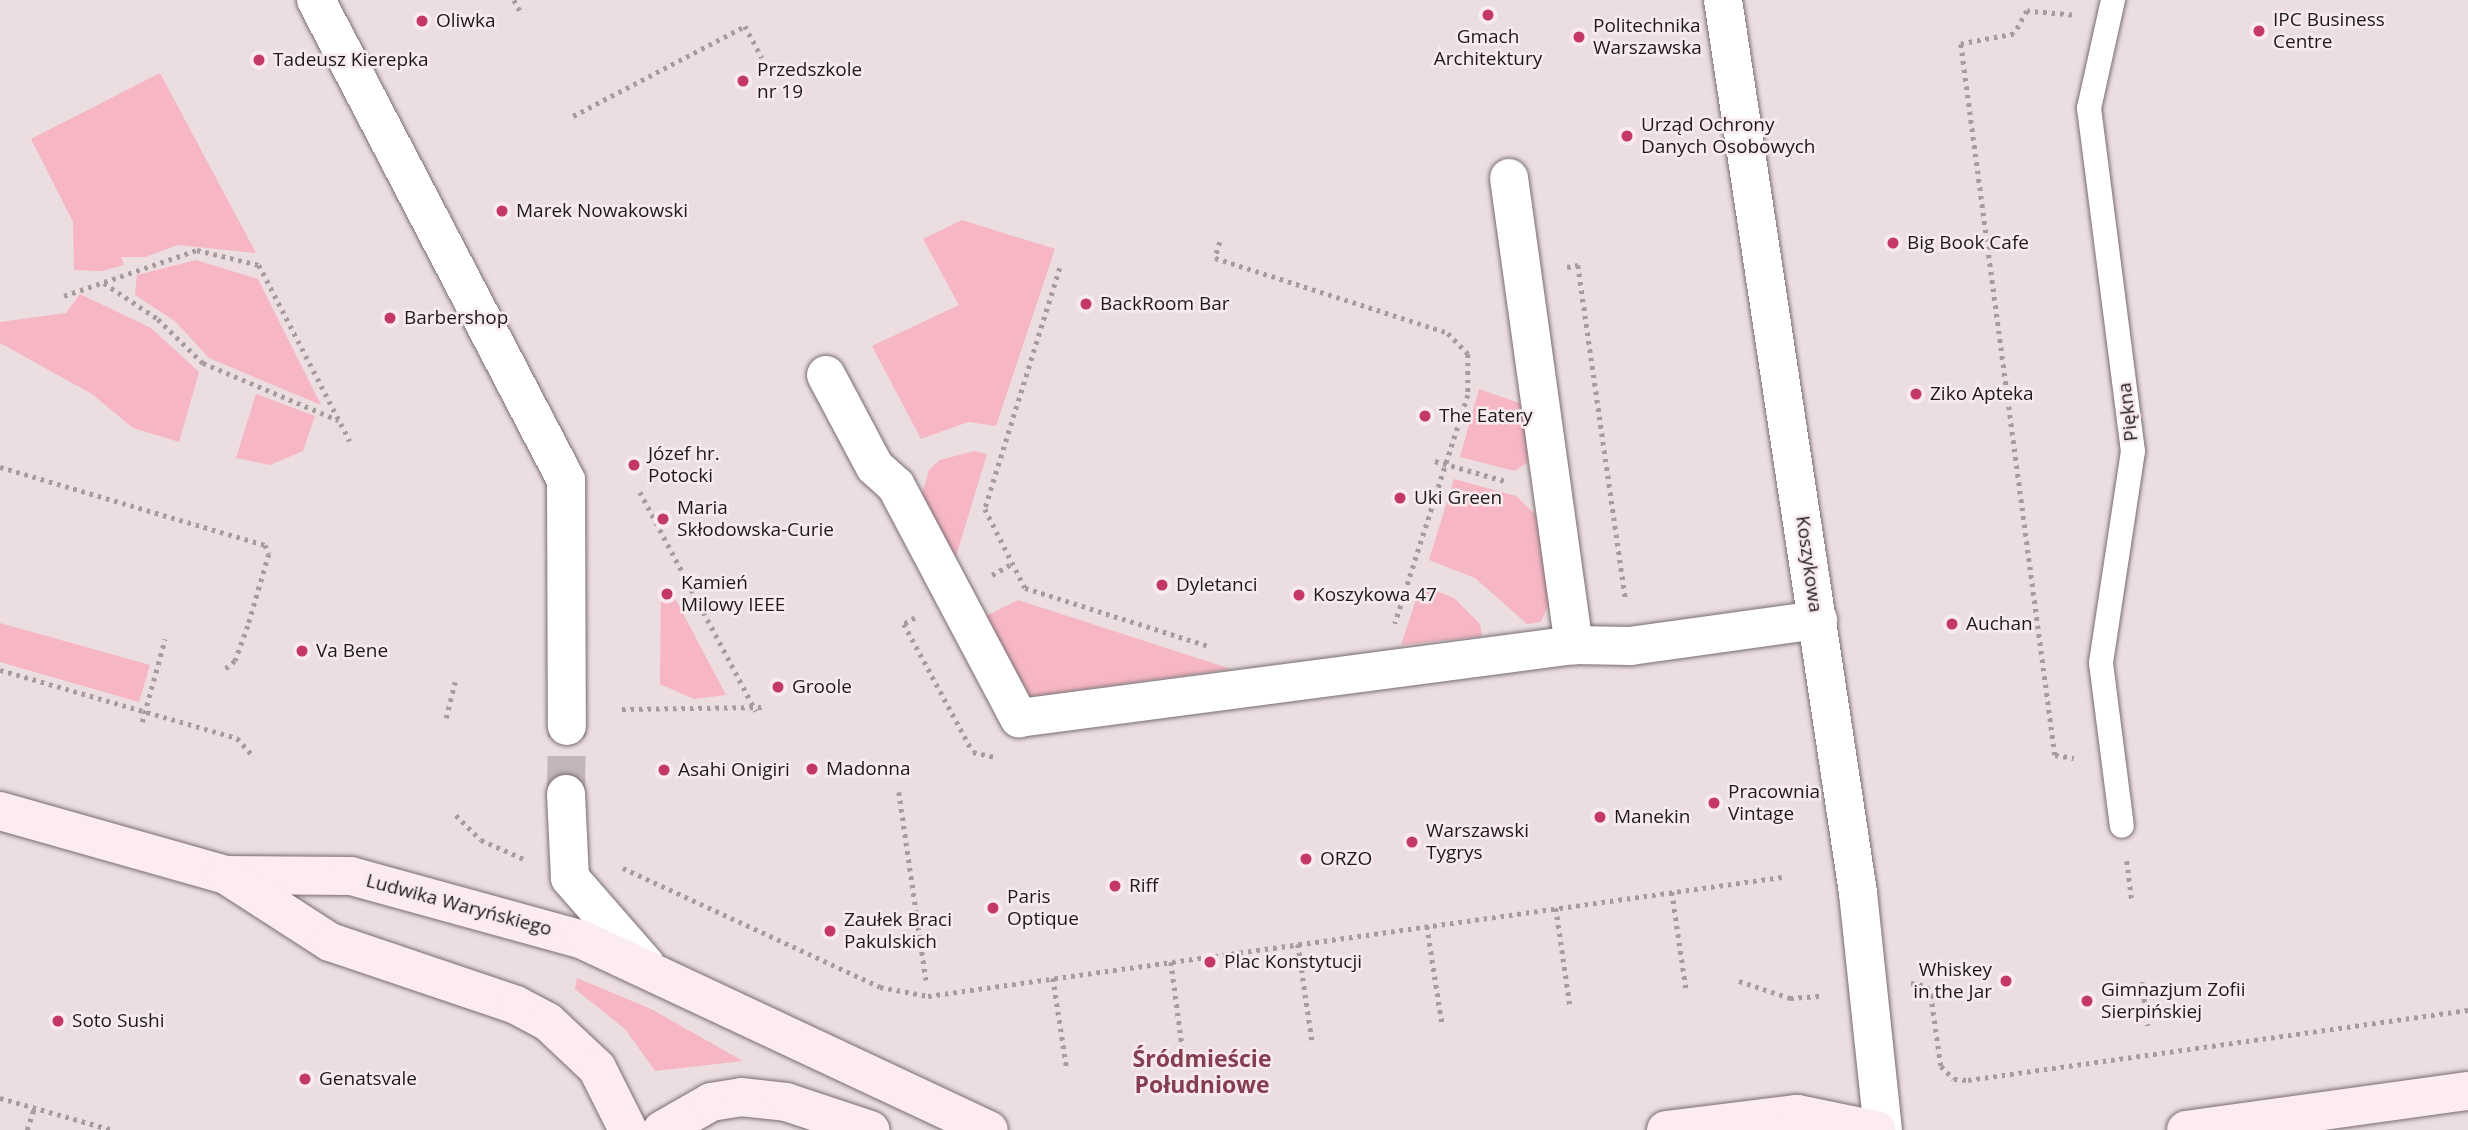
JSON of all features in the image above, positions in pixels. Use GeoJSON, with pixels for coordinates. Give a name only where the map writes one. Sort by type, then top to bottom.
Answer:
{"type":"FeatureCollection","features":[{"type":"Feature","properties":{"kind":"main road","name":"Ludwika Waryńskiego"},"geometry":{"type":"LineString","coordinates":[[0,811],[226,875],[351,876],[503,915],[645,964]]}},
{"type":"Feature","properties":{"kind":"main road","name":"Ludwika Waryńskiego"},"geometry":{"type":"LineString","coordinates":[[226,875],[330,942],[516,1005],[548,1022],[597,1068],[628,1130]]}},
{"type":"Feature","properties":{"kind":"main road"},"geometry":{"type":"LineString","coordinates":[[645,964],[989,1130]]}},
{"type":"Feature","properties":{"kind":"main road"},"geometry":{"type":"LineString","coordinates":[[2186,1130],[2468,1091]]}},
{"type":"Feature","properties":{"kind":"main road"},"geometry":{"type":"LineString","coordinates":[[662,1130],[711,1102],[741,1097],[786,1102],[870,1130]]}},
{"type":"Feature","properties":{"kind":"main road"},"geometry":{"type":"LineString","coordinates":[[1666,1130],[1797,1114],[1876,1130]]}},
{"type":"Feature","properties":{"kind":"street"},"geometry":{"type":"LineString","coordinates":[[316,0],[566,480],[567,726]]}},
{"type":"Feature","properties":{"kind":"street","name":"Koszykowa"},"geometry":{"type":"LineString","coordinates":[[1723,0],[1859,906],[1883,1130]]}},
{"type":"Feature","properties":{"kind":"street"},"geometry":{"type":"LineString","coordinates":[[1509,178],[1574,645]]}},
{"type":"Feature","properties":{"kind":"street"},"geometry":{"type":"LineString","coordinates":[[826,375],[875,467],[896,486],[1019,718],[1574,645],[1629,646],[1818,620]]}},
{"type":"Feature","properties":{"kind":"street"},"geometry":{"type":"LineString","coordinates":[[566,794],[569,878],[645,964]]}},
{"type":"Feature","properties":{"kind":"lane","name":"Piękna"},"geometry":{"type":"LineString","coordinates":[[2110,12],[2089,108],[2133,451],[2101,663],[2122,826]]}},
{"type":"Feature","properties":{"kind":"path"},"geometry":{"type":"LineString","coordinates":[[514,0],[520,11]]}},
{"type":"Feature","properties":{"kind":"path"},"geometry":{"type":"LineString","coordinates":[[2084,759],[2055,755],[1961,44],[2014,34],[2027,11],[2110,12]]}},
{"type":"Feature","properties":{"kind":"path"},"geometry":{"type":"LineString","coordinates":[[573,116],[745,26],[762,58]]}},
{"type":"Feature","properties":{"kind":"path"},"geometry":{"type":"LineString","coordinates":[[1220,242],[1215,258],[1458,338],[1468,354],[1468,395],[1393,631]]}},
{"type":"Feature","properties":{"kind":"path"},"geometry":{"type":"LineString","coordinates":[[64,296],[197,250],[259,265],[351,441]]}},
{"type":"Feature","properties":{"kind":"path"},"geometry":{"type":"LineString","coordinates":[[1560,268],[1578,265],[1627,612]]}},
{"type":"Feature","properties":{"kind":"path"},"geometry":{"type":"LineString","coordinates":[[1060,268],[985,509],[1025,588],[1219,649]]}},
{"type":"Feature","properties":{"kind":"path"},"geometry":{"type":"LineString","coordinates":[[103,283],[158,319],[203,363],[340,421]]}},
{"type":"Feature","properties":{"kind":"path"},"geometry":{"type":"LineString","coordinates":[[1435,461],[1553,494]]}},
{"type":"Feature","properties":{"kind":"path"},"geometry":{"type":"LineString","coordinates":[[0,467],[265,545],[268,560],[248,626],[235,661],[223,671]]}},
{"type":"Feature","properties":{"kind":"path"},"geometry":{"type":"LineString","coordinates":[[640,492],[756,711]]}},
{"type":"Feature","properties":{"kind":"path"},"geometry":{"type":"LineString","coordinates":[[142,722],[165,639]]}},
{"type":"Feature","properties":{"kind":"path"},"geometry":{"type":"LineString","coordinates":[[0,670],[237,738],[253,755]]}},
{"type":"Feature","properties":{"kind":"path"},"geometry":{"type":"LineString","coordinates":[[446,718],[455,682]]}},
{"type":"Feature","properties":{"kind":"path"},"geometry":{"type":"LineString","coordinates":[[622,709],[756,711],[764,707]]}},
{"type":"Feature","properties":{"kind":"path"},"geometry":{"type":"LineString","coordinates":[[899,792],[926,980]]}},
{"type":"Feature","properties":{"kind":"path"},"geometry":{"type":"LineString","coordinates":[[456,815],[500,852],[531,860]]}},
{"type":"Feature","properties":{"kind":"path"},"geometry":{"type":"LineString","coordinates":[[611,864],[880,987],[928,996],[1782,877]]}},
{"type":"Feature","properties":{"kind":"path"},"geometry":{"type":"LineString","coordinates":[[1672,892],[1686,988]]}},
{"type":"Feature","properties":{"kind":"path"},"geometry":{"type":"LineString","coordinates":[[1556,908],[1570,1005]]}},
{"type":"Feature","properties":{"kind":"path"},"geometry":{"type":"LineString","coordinates":[[1427,926],[1442,1023]]}},
{"type":"Feature","properties":{"kind":"path"},"geometry":{"type":"LineString","coordinates":[[1298,944],[1312,1040]]}},
{"type":"Feature","properties":{"kind":"path"},"geometry":{"type":"LineString","coordinates":[[1171,962],[1184,1059]]}},
{"type":"Feature","properties":{"kind":"path"},"geometry":{"type":"LineString","coordinates":[[1053,978],[1067,1069]]}},
{"type":"Feature","properties":{"kind":"path"},"geometry":{"type":"LineString","coordinates":[[1739,981],[1790,998],[1817,996]]}},
{"type":"Feature","properties":{"kind":"path"},"geometry":{"type":"LineString","coordinates":[[2142,982],[2148,1026]]}},
{"type":"Feature","properties":{"kind":"path"},"geometry":{"type":"LineString","coordinates":[[1915,983],[1927,986],[1931,995],[1941,1066],[1954,1079],[1968,1080],[2468,1010]]}},
{"type":"Feature","properties":{"kind":"path"},"geometry":{"type":"LineString","coordinates":[[0,1098],[112,1130]]}},
{"type":"Feature","properties":{"kind":"path"},"geometry":{"type":"LineString","coordinates":[[27,1130],[34,1108]]}},
{"type":"Feature","properties":{"kind":"shaded area"},"geometry":{"type":"Polygon","coordinates":[[[160,73],[256,253],[178,245],[145,257],[121,257],[124,265],[102,271],[74,270],[73,222],[31,139],[160,73]]]}},
{"type":"Feature","properties":{"kind":"shaded area"},"geometry":{"type":"Polygon","coordinates":[[[962,220],[1055,249],[996,426],[968,422],[921,439],[872,346],[959,305],[923,239],[962,220]]]}},
{"type":"Feature","properties":{"kind":"shaded area"},"geometry":{"type":"Polygon","coordinates":[[[196,260],[258,279],[321,405],[209,358],[175,321],[135,295],[137,275],[196,260]]]}},
{"type":"Feature","properties":{"kind":"shaded area"},"geometry":{"type":"Polygon","coordinates":[[[80,294],[151,328],[199,372],[179,442],[133,428],[92,394],[0,343],[0,322],[66,313],[80,294]]]}},
{"type":"Feature","properties":{"kind":"shaded area"},"geometry":{"type":"Polygon","coordinates":[[[1479,389],[1522,404],[1528,462],[1515,471],[1460,457],[1479,389]]]}},
{"type":"Feature","properties":{"kind":"shaded area"},"geometry":{"type":"Polygon","coordinates":[[[256,394],[315,416],[303,451],[270,465],[236,458],[256,394]]]}},
{"type":"Feature","properties":{"kind":"shaded area"},"geometry":{"type":"Polygon","coordinates":[[[974,451],[987,454],[954,563],[921,498],[929,470],[940,460],[974,451]]]}},
{"type":"Feature","properties":{"kind":"shaded area"},"geometry":{"type":"Polygon","coordinates":[[[1454,479],[1516,496],[1540,519],[1550,601],[1541,622],[1527,624],[1475,578],[1429,560],[1454,479]]]}},
{"type":"Feature","properties":{"kind":"shaded area"},"geometry":{"type":"Polygon","coordinates":[[[668,585],[726,695],[694,699],[660,684],[661,587],[668,585]]]}},
{"type":"Feature","properties":{"kind":"shaded area"},"geometry":{"type":"Polygon","coordinates":[[[1421,585],[1454,598],[1480,624],[1482,636],[1401,645],[1421,585]]]}},
{"type":"Feature","properties":{"kind":"shaded area"},"geometry":{"type":"Polygon","coordinates":[[[1018,600],[1231,669],[1026,697],[982,618],[1018,600]]]}},
{"type":"Feature","properties":{"kind":"shaded area"},"geometry":{"type":"Polygon","coordinates":[[[0,623],[150,665],[139,702],[0,662],[0,623]]]}},
{"type":"Feature","properties":{"kind":"shaded area"},"geometry":{"type":"Polygon","coordinates":[[[577,978],[651,1009],[743,1061],[655,1071],[625,1029],[575,989],[577,978]]]}},
{"type":"Feature","properties":{"kind":"tunnel"},"geometry":{"type":"LineString","coordinates":[[566,794],[567,726]]}},
{"type":"Feature","properties":{"kind":"place","name":"Gmach Architektury"},"geometry":{"type":"Point","coordinates":[1488,15]}},
{"type":"Feature","properties":{"kind":"place","name":"Oliwka"},"geometry":{"type":"Point","coordinates":[422,21]}},
{"type":"Feature","properties":{"kind":"place","name":"IPC Business Centre"},"geometry":{"type":"Point","coordinates":[2259,31]}},
{"type":"Feature","properties":{"kind":"place","name":"Politechnika Warszawska"},"geometry":{"type":"Point","coordinates":[1579,37]}},
{"type":"Feature","properties":{"kind":"place","name":"Tadeusz Kierepka"},"geometry":{"type":"Point","coordinates":[259,60]}},
{"type":"Feature","properties":{"kind":"place","name":"Przedszkole nr 19"},"geometry":{"type":"Point","coordinates":[743,81]}},
{"type":"Feature","properties":{"kind":"place","name":"Urząd Ochrony Danych Osobowych"},"geometry":{"type":"Point","coordinates":[1627,136]}},
{"type":"Feature","properties":{"kind":"place","name":"Marek Nowakowski"},"geometry":{"type":"Point","coordinates":[502,211]}},
{"type":"Feature","properties":{"kind":"place","name":"Big Book Cafe"},"geometry":{"type":"Point","coordinates":[1893,243]}},
{"type":"Feature","properties":{"kind":"place","name":"BackRoom Bar"},"geometry":{"type":"Point","coordinates":[1086,304]}},
{"type":"Feature","properties":{"kind":"place","name":"Barbershop"},"geometry":{"type":"Point","coordinates":[390,318]}},
{"type":"Feature","properties":{"kind":"place","name":"Ziko Apteka"},"geometry":{"type":"Point","coordinates":[1916,394]}},
{"type":"Feature","properties":{"kind":"place","name":"The Eatery"},"geometry":{"type":"Point","coordinates":[1425,416]}},
{"type":"Feature","properties":{"kind":"place","name":"Józef hr. Potocki"},"geometry":{"type":"Point","coordinates":[634,465]}},
{"type":"Feature","properties":{"kind":"place","name":"Uki Green"},"geometry":{"type":"Point","coordinates":[1400,498]}},
{"type":"Feature","properties":{"kind":"place","name":"Maria Skłodowska-Curie"},"geometry":{"type":"Point","coordinates":[663,519]}},
{"type":"Feature","properties":{"kind":"place","name":"Dyletanci"},"geometry":{"type":"Point","coordinates":[1162,585]}},
{"type":"Feature","properties":{"kind":"place","name":"Kamień Milowy IEEE"},"geometry":{"type":"Point","coordinates":[667,594]}},
{"type":"Feature","properties":{"kind":"place","name":"Koszykowa 47"},"geometry":{"type":"Point","coordinates":[1299,595]}},
{"type":"Feature","properties":{"kind":"place","name":"Auchan"},"geometry":{"type":"Point","coordinates":[1952,624]}},
{"type":"Feature","properties":{"kind":"place","name":"Va Bene"},"geometry":{"type":"Point","coordinates":[302,651]}},
{"type":"Feature","properties":{"kind":"place","name":"Groole"},"geometry":{"type":"Point","coordinates":[778,687]}},
{"type":"Feature","properties":{"kind":"place","name":"Madonna"},"geometry":{"type":"Point","coordinates":[812,769]}},
{"type":"Feature","properties":{"kind":"place","name":"Asahi Onigiri"},"geometry":{"type":"Point","coordinates":[664,770]}},
{"type":"Feature","properties":{"kind":"place","name":"Pracownia Vintage"},"geometry":{"type":"Point","coordinates":[1714,803]}},
{"type":"Feature","properties":{"kind":"place","name":"Manekin"},"geometry":{"type":"Point","coordinates":[1600,817]}},
{"type":"Feature","properties":{"kind":"place","name":"Warszawski Tygrys"},"geometry":{"type":"Point","coordinates":[1412,842]}},
{"type":"Feature","properties":{"kind":"place","name":"ORZO"},"geometry":{"type":"Point","coordinates":[1306,859]}},
{"type":"Feature","properties":{"kind":"place","name":"Riff"},"geometry":{"type":"Point","coordinates":[1115,886]}},
{"type":"Feature","properties":{"kind":"place","name":"Paris Optique"},"geometry":{"type":"Point","coordinates":[993,908]}},
{"type":"Feature","properties":{"kind":"place","name":"Zaułek Braci Pakulskich"},"geometry":{"type":"Point","coordinates":[830,931]}},
{"type":"Feature","properties":{"kind":"place","name":"Plac Konstytucji"},"geometry":{"type":"Point","coordinates":[1210,962]}},
{"type":"Feature","properties":{"kind":"place","name":"Whiskey in the Jar"},"geometry":{"type":"Point","coordinates":[2006,981]}},
{"type":"Feature","properties":{"kind":"place","name":"Gimnazjum Zofii Sierpińskiej"},"geometry":{"type":"Point","coordinates":[2087,1001]}},
{"type":"Feature","properties":{"kind":"place","name":"Soto Sushi"},"geometry":{"type":"Point","coordinates":[58,1021]}},
{"type":"Feature","properties":{"kind":"place","name":"Genatsvale"},"geometry":{"type":"Point","coordinates":[305,1079]}},
{"type":"Feature","properties":{"kind":"district","name":"Śródmieście Południowe"},"geometry":{"type":"Point","coordinates":[1202,1071]}}]}
